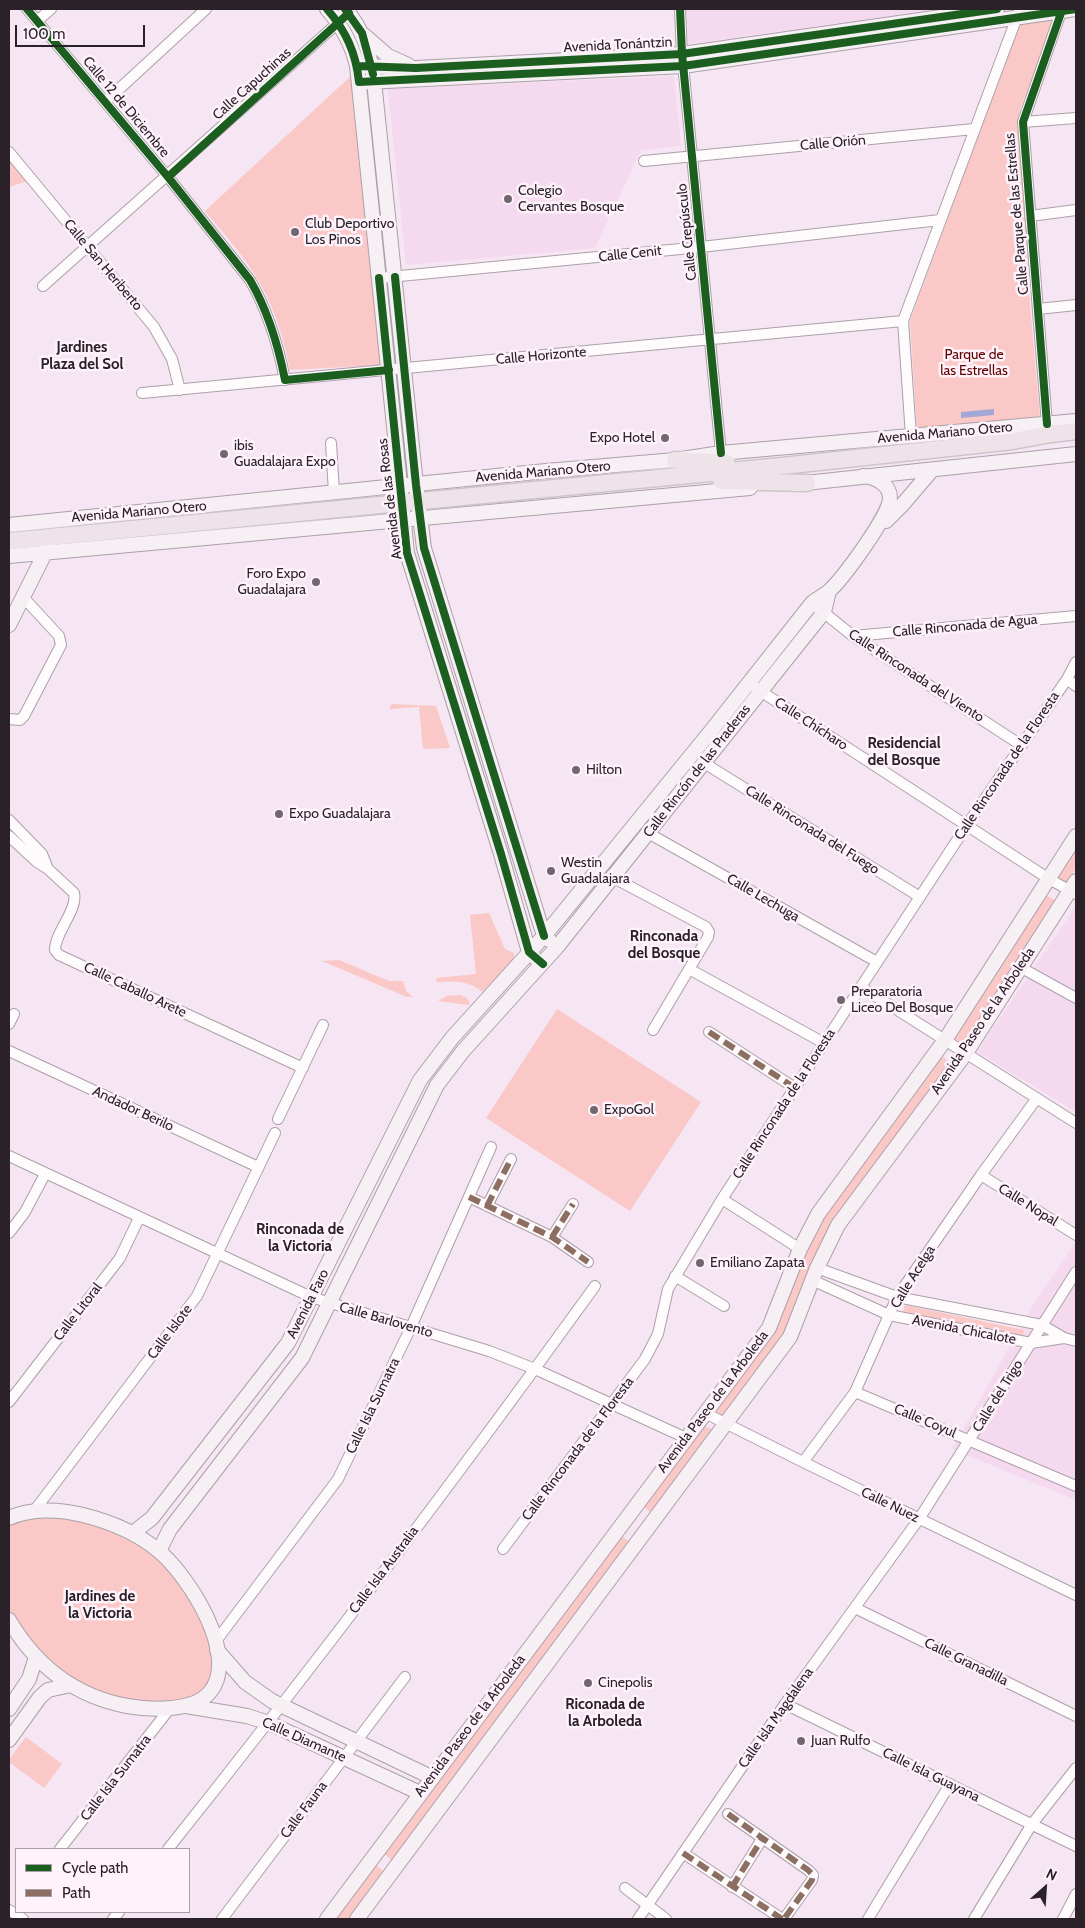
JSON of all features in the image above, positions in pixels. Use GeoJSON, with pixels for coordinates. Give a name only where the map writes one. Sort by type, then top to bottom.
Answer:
{"type":"FeatureCollection","features":[{"type":"Feature","properties":{"kind":"main road","name":"Avenida Mariano Otero"},"geometry":{"type":"LineString","coordinates":[[9,541],[782,466],[1013,442],[1049,434],[1076,431]]}},
{"type":"Feature","properties":{"kind":"main road","name":"Avenida Mariano Otero"},"geometry":{"type":"LineString","coordinates":[[1049,434],[1076,441]]}},
{"type":"Feature","properties":{"kind":"main road"},"geometry":{"type":"LineString","coordinates":[[675,460],[782,466]]}},
{"type":"Feature","properties":{"kind":"main road"},"geometry":{"type":"LineString","coordinates":[[647,479],[807,483]]}},
{"type":"Feature","properties":{"kind":"street","name":"Calle 12 de Diciembre"},"geometry":{"type":"LineString","coordinates":[[27,9],[237,262],[254,288],[274,333],[285,380]]}},
{"type":"Feature","properties":{"kind":"street"},"geometry":{"type":"LineString","coordinates":[[37,21],[51,9]]}},
{"type":"Feature","properties":{"kind":"street"},"geometry":{"type":"LineString","coordinates":[[105,102],[206,9]]}},
{"type":"Feature","properties":{"kind":"street","name":"Avenida de las Rosas"},"geometry":{"type":"LineString","coordinates":[[327,9],[338,22],[350,43],[357,66],[389,370],[410,502],[544,936]]}},
{"type":"Feature","properties":{"kind":"street","name":"Calle Crepúsculo"},"geometry":{"type":"LineString","coordinates":[[680,9],[683,60],[721,453]]}},
{"type":"Feature","properties":{"kind":"street","name":"Avenida Tonántzin"},"geometry":{"type":"LineString","coordinates":[[357,66],[416,68],[683,60],[997,9]]}},
{"type":"Feature","properties":{"kind":"street","name":"Avenida Tonántzin"},"geometry":{"type":"LineString","coordinates":[[359,82],[683,60],[1018,14],[1076,9]]}},
{"type":"Feature","properties":{"kind":"street","name":"Avenida de las Rosas"},"geometry":{"type":"LineString","coordinates":[[348,10],[362,33],[374,81],[404,368],[410,502],[407,553],[501,854],[529,952]]}},
{"type":"Feature","properties":{"kind":"street","name":"Calle Capuchinas"},"geometry":{"type":"LineString","coordinates":[[44,286],[168,177],[338,22],[348,10]]}},
{"type":"Feature","properties":{"kind":"street","name":"Calle Parque de las Estrellas"},"geometry":{"type":"LineString","coordinates":[[1049,434],[1023,122],[1062,11]]}},
{"type":"Feature","properties":{"kind":"street"},"geometry":{"type":"LineString","coordinates":[[911,436],[903,322],[1018,14]]}},
{"type":"Feature","properties":{"kind":"street"},"geometry":{"type":"LineString","coordinates":[[362,33],[388,56],[416,68]]}},
{"type":"Feature","properties":{"kind":"street"},"geometry":{"type":"LineString","coordinates":[[1023,122],[1076,118]]}},
{"type":"Feature","properties":{"kind":"street","name":"Calle Orión"},"geometry":{"type":"LineString","coordinates":[[644,161],[974,130]]}},
{"type":"Feature","properties":{"kind":"street","name":"Calle San Heriberto"},"geometry":{"type":"LineString","coordinates":[[9,152],[154,327],[172,359],[180,390]]}},
{"type":"Feature","properties":{"kind":"street"},"geometry":{"type":"LineString","coordinates":[[1030,216],[1076,210]]}},
{"type":"Feature","properties":{"kind":"street","name":"Calle Cenit"},"geometry":{"type":"LineString","coordinates":[[379,278],[701,247],[940,220]]}},
{"type":"Feature","properties":{"kind":"street"},"geometry":{"type":"LineString","coordinates":[[1038,309],[1076,305]]}},
{"type":"Feature","properties":{"kind":"street","name":"Calle Horizonte"},"geometry":{"type":"LineString","coordinates":[[142,393],[903,322]]}},
{"type":"Feature","properties":{"kind":"street","name":"Avenida Mariano Otero"},"geometry":{"type":"LineString","coordinates":[[9,556],[410,502],[546,471],[911,436],[1049,434],[1076,421]]}},
{"type":"Feature","properties":{"kind":"street"},"geometry":{"type":"LineString","coordinates":[[331,443],[334,494]]}},
{"type":"Feature","properties":{"kind":"street","name":"Avenida Mariano Otero"},"geometry":{"type":"LineString","coordinates":[[9,524],[334,494],[410,502],[807,483],[1076,454]]}},
{"type":"Feature","properties":{"kind":"street","name":"Calle Rincón de las Praderas"},"geometry":{"type":"LineString","coordinates":[[544,936],[812,603],[829,591],[878,528],[903,504],[932,470]]}},
{"type":"Feature","properties":{"kind":"street","name":"Calle Rincón de las Praderas"},"geometry":{"type":"LineString","coordinates":[[863,476],[883,483],[890,493],[889,507],[878,528]]}},
{"type":"Feature","properties":{"kind":"street"},"geometry":{"type":"LineString","coordinates":[[9,625],[61,520]]}},
{"type":"Feature","properties":{"kind":"street","name":"Calle Rincón de las Praderas"},"geometry":{"type":"LineString","coordinates":[[557,947],[824,612],[829,591]]}},
{"type":"Feature","properties":{"kind":"street"},"geometry":{"type":"LineString","coordinates":[[9,719],[20,720],[24,716],[61,645],[59,636],[23,597]]}},
{"type":"Feature","properties":{"kind":"street","name":"Calle Rinconada del Viento"},"geometry":{"type":"LineString","coordinates":[[812,603],[854,636],[1021,745]]}},
{"type":"Feature","properties":{"kind":"street","name":"Calle Rinconada de Agua"},"geometry":{"type":"LineString","coordinates":[[854,636],[1076,616]]}},
{"type":"Feature","properties":{"kind":"street","name":"Calle Rinconada de la Floresta"},"geometry":{"type":"LineString","coordinates":[[503,1549],[645,1359],[658,1334],[666,1298],[675,1276],[824,1043],[1076,662]]}},
{"type":"Feature","properties":{"kind":"street"},"geometry":{"type":"LineString","coordinates":[[1066,679],[1076,686]]}},
{"type":"Feature","properties":{"kind":"street","name":"Calle Chícharo"},"geometry":{"type":"LineString","coordinates":[[748,683],[1049,879],[1074,889]]}},
{"type":"Feature","properties":{"kind":"street","name":"Calle Rinconada del Fuego"},"geometry":{"type":"LineString","coordinates":[[704,763],[920,897]]}},
{"type":"Feature","properties":{"kind":"street","name":"Calle Caballo Arete"},"geometry":{"type":"LineString","coordinates":[[9,820],[42,854],[48,869]]}},
{"type":"Feature","properties":{"kind":"street","name":"Calle Lechuga"},"geometry":{"type":"LineString","coordinates":[[648,833],[877,962]]}},
{"type":"Feature","properties":{"kind":"street","name":"Calle Caballo Arete"},"geometry":{"type":"LineString","coordinates":[[9,836],[37,862],[48,869],[75,896],[56,942],[55,950],[59,955],[303,1068]]}},
{"type":"Feature","properties":{"kind":"street","name":"Avenida Paseo de la Arboleda"},"geometry":{"type":"LineString","coordinates":[[327,1919],[431,1777],[622,1526],[769,1328],[800,1249],[818,1214],[945,1040],[1076,836]]}},
{"type":"Feature","properties":{"kind":"street"},"geometry":{"type":"LineString","coordinates":[[501,854],[514,865],[529,886]]}},
{"type":"Feature","properties":{"kind":"street"},"geometry":{"type":"LineString","coordinates":[[612,877],[706,927],[709,932],[708,937],[653,1030]]}},
{"type":"Feature","properties":{"kind":"street","name":"Avenida Paseo de la Arboleda"},"geometry":{"type":"LineString","coordinates":[[361,1918],[393,1868],[790,1337],[814,1274],[838,1225],[966,1053],[1020,968],[1074,889]]}},
{"type":"Feature","properties":{"kind":"street"},"geometry":{"type":"LineString","coordinates":[[544,936],[557,947]]}},
{"type":"Feature","properties":{"kind":"street","name":"Avenida Faro"},"geometry":{"type":"LineString","coordinates":[[133,1533],[152,1518],[282,1352],[312,1297],[420,1080],[452,1038],[544,936]]}},
{"type":"Feature","properties":{"kind":"street","name":"Avenida Faro"},"geometry":{"type":"LineString","coordinates":[[159,1551],[170,1529],[302,1358],[437,1085],[463,1051],[557,947]]}},
{"type":"Feature","properties":{"kind":"street"},"geometry":{"type":"LineString","coordinates":[[529,952],[543,964]]}},
{"type":"Feature","properties":{"kind":"street"},"geometry":{"type":"LineString","coordinates":[[1020,968],[1076,998]]}},
{"type":"Feature","properties":{"kind":"street"},"geometry":{"type":"LineString","coordinates":[[689,969],[824,1043]]}},
{"type":"Feature","properties":{"kind":"street"},"geometry":{"type":"LineString","coordinates":[[861,987],[1076,1123]]}},
{"type":"Feature","properties":{"kind":"street"},"geometry":{"type":"LineString","coordinates":[[9,1024],[14,1014]]}},
{"type":"Feature","properties":{"kind":"street"},"geometry":{"type":"LineString","coordinates":[[278,1118],[323,1025]]}},
{"type":"Feature","properties":{"kind":"street"},"geometry":{"type":"LineString","coordinates":[[709,1032],[795,1088]]}},
{"type":"Feature","properties":{"kind":"street","name":"Andador Berilo"},"geometry":{"type":"LineString","coordinates":[[9,1051],[258,1167]]}},
{"type":"Feature","properties":{"kind":"street","name":"Calle Acelga"},"geometry":{"type":"LineString","coordinates":[[803,1462],[855,1392],[897,1297],[1037,1098]]}},
{"type":"Feature","properties":{"kind":"street","name":"Calle Islote"},"geometry":{"type":"LineString","coordinates":[[31,1512],[197,1296],[275,1133]]}},
{"type":"Feature","properties":{"kind":"street","name":"Calle Isla Sumatra"},"geometry":{"type":"LineString","coordinates":[[216,1645],[338,1479],[411,1327],[491,1147]]}},
{"type":"Feature","properties":{"kind":"street","name":"Calle Barlovento"},"geometry":{"type":"LineString","coordinates":[[9,1156],[312,1297],[329,1304],[489,1351],[535,1369],[686,1438]]}},
{"type":"Feature","properties":{"kind":"street"},"geometry":{"type":"LineString","coordinates":[[488,1206],[511,1160]]}},
{"type":"Feature","properties":{"kind":"street"},"geometry":{"type":"LineString","coordinates":[[9,1233],[25,1212],[45,1174]]}},
{"type":"Feature","properties":{"kind":"street","name":"Calle Nopal"},"geometry":{"type":"LineString","coordinates":[[981,1176],[1076,1235]]}},
{"type":"Feature","properties":{"kind":"street"},"geometry":{"type":"LineString","coordinates":[[469,1197],[552,1237],[588,1262]]}},
{"type":"Feature","properties":{"kind":"street"},"geometry":{"type":"LineString","coordinates":[[722,1200],[800,1249]]}},
{"type":"Feature","properties":{"kind":"street"},"geometry":{"type":"LineString","coordinates":[[552,1237],[573,1204]]}},
{"type":"Feature","properties":{"kind":"street","name":"Calle Litoral"},"geometry":{"type":"LineString","coordinates":[[9,1402],[120,1258],[139,1218]]}},
{"type":"Feature","properties":{"kind":"street","name":"Calle del Trigo"},"geometry":{"type":"LineString","coordinates":[[919,1519],[1076,1272]]}},
{"type":"Feature","properties":{"kind":"street","name":"Avenida Chicalote"},"geometry":{"type":"LineString","coordinates":[[814,1274],[897,1297],[1042,1326],[1064,1338],[1076,1341]]}},
{"type":"Feature","properties":{"kind":"street","name":"Avenida Chicalote"},"geometry":{"type":"LineString","coordinates":[[814,1274],[889,1315],[1031,1342],[1064,1338]]}},
{"type":"Feature","properties":{"kind":"street"},"geometry":{"type":"LineString","coordinates":[[675,1276],[724,1306]]}},
{"type":"Feature","properties":{"kind":"street","name":"Calle Isla Australia"},"geometry":{"type":"LineString","coordinates":[[169,1848],[282,1706],[595,1286]]}},
{"type":"Feature","properties":{"kind":"street","name":"Calle Coyul"},"geometry":{"type":"LineString","coordinates":[[855,1392],[1076,1486]]}},
{"type":"Feature","properties":{"kind":"street","name":"Calle Nuez"},"geometry":{"type":"LineString","coordinates":[[705,1413],[1076,1595]]}},
{"type":"Feature","properties":{"kind":"street"},"geometry":{"type":"LineString","coordinates":[[9,1506],[31,1512]]}},
{"type":"Feature","properties":{"kind":"street"},"geometry":{"type":"LineString","coordinates":[[9,1518],[31,1512],[54,1511],[78,1514],[103,1521],[133,1533],[159,1551],[198,1599],[216,1645],[218,1673],[210,1692],[195,1703],[177,1707],[144,1708],[118,1704],[90,1695],[71,1685],[27,1649],[9,1620]]}},
{"type":"Feature","properties":{"kind":"street","name":"Calle Isla Magdalena"},"geometry":{"type":"LineString","coordinates":[[638,1919],[785,1704],[919,1519]]}},
{"type":"Feature","properties":{"kind":"street","name":"Calle Granadilla"},"geometry":{"type":"LineString","coordinates":[[856,1608],[1076,1716]]}},
{"type":"Feature","properties":{"kind":"street","name":"Calle Diamante"},"geometry":{"type":"LineString","coordinates":[[216,1645],[245,1682],[262,1695],[431,1777]]}},
{"type":"Feature","properties":{"kind":"street"},"geometry":{"type":"LineString","coordinates":[[9,1709],[29,1679],[36,1657]]}},
{"type":"Feature","properties":{"kind":"street","name":"Calle Fauna"},"geometry":{"type":"LineString","coordinates":[[222,1919],[406,1677]]}},
{"type":"Feature","properties":{"kind":"street"},"geometry":{"type":"LineString","coordinates":[[9,1740],[40,1697],[48,1690],[71,1685]]}},
{"type":"Feature","properties":{"kind":"street","name":"Calle Isla Guayana"},"geometry":{"type":"LineString","coordinates":[[785,1704],[1076,1846]]}},
{"type":"Feature","properties":{"kind":"street","name":"Calle Isla Sumatra"},"geometry":{"type":"LineString","coordinates":[[61,1848],[177,1707]]}},
{"type":"Feature","properties":{"kind":"street","name":"Calle Diamante"},"geometry":{"type":"LineString","coordinates":[[177,1707],[240,1715],[269,1723],[420,1793]]}},
{"type":"Feature","properties":{"kind":"street"},"geometry":{"type":"LineString","coordinates":[[974,1919],[1032,1824],[1076,1768]]}},
{"type":"Feature","properties":{"kind":"street"},"geometry":{"type":"LineString","coordinates":[[868,1919],[950,1784]]}},
{"type":"Feature","properties":{"kind":"street"},"geometry":{"type":"LineString","coordinates":[[683,1853],[783,1919],[813,1876],[808,1870],[728,1814]]}},
{"type":"Feature","properties":{"kind":"street"},"geometry":{"type":"LineString","coordinates":[[732,1887],[762,1839]]}},
{"type":"Feature","properties":{"kind":"street"},"geometry":{"type":"LineString","coordinates":[[375,1854],[393,1868]]}},
{"type":"Feature","properties":{"kind":"street"},"geometry":{"type":"LineString","coordinates":[[625,1888],[666,1919]]}},
{"type":"Feature","properties":{"kind":"street"},"geometry":{"type":"LineString","coordinates":[[1063,1919],[1076,1894]]}},
{"type":"Feature","properties":{"kind":"street"},"geometry":{"type":"LineString","coordinates":[[11,1911],[23,1919]]}},
{"type":"Feature","properties":{"kind":"shaded area"},"geometry":{"type":"Polygon","coordinates":[[[686,9],[938,9],[688,44],[686,9]]]}},
{"type":"Feature","properties":{"kind":"shaded area","name":"Colegio Cervantes Bosque"},"geometry":{"type":"Polygon","coordinates":[[[674,76],[681,146],[641,150],[595,248],[406,265],[388,89],[674,76]]]}},
{"type":"Feature","properties":{"kind":"shaded area"},"geometry":{"type":"Polygon","coordinates":[[[1076,906],[1076,1112],[977,1052],[1076,906]]]}},
{"type":"Feature","properties":{"kind":"shaded area"},"geometry":{"type":"Polygon","coordinates":[[[1076,1242],[1076,1500],[952,1449],[1032,1307],[1076,1242]]]}},
{"type":"Feature","properties":{"kind":"green space","name":"Parque de las Estrellas"},"geometry":{"type":"Polygon","coordinates":[[[1051,20],[1054,24],[1020,109],[1017,124],[1027,228],[1028,282],[1040,418],[917,432],[910,321],[1020,23],[1051,20]]]}},
{"type":"Feature","properties":{"kind":"green space","name":"Club Deportivo Los Pinos"},"geometry":{"type":"Polygon","coordinates":[[[352,75],[383,365],[290,370],[279,326],[261,285],[242,256],[205,211],[352,75]]]}},
{"type":"Feature","properties":{"kind":"green space"},"geometry":{"type":"Polygon","coordinates":[[[9,160],[27,181],[9,187],[9,160]]]}},
{"type":"Feature","properties":{"kind":"green space"},"geometry":{"type":"Polygon","coordinates":[[[392,704],[436,706],[450,748],[423,749],[419,707],[389,709],[392,704]]]}},
{"type":"Feature","properties":{"kind":"green space"},"geometry":{"type":"Polygon","coordinates":[[[1076,846],[1076,868],[1067,883],[1057,877],[1076,846]]]}},
{"type":"Feature","properties":{"kind":"green space"},"geometry":{"type":"Polygon","coordinates":[[[1046,895],[1056,901],[964,1045],[954,1039],[1046,895]]]}},
{"type":"Feature","properties":{"kind":"green space"},"geometry":{"type":"Polygon","coordinates":[[[489,913],[505,949],[514,953],[514,960],[482,992],[467,983],[437,982],[436,978],[476,974],[470,915],[489,913]]]}},
{"type":"Feature","properties":{"kind":"green space"},"geometry":{"type":"Polygon","coordinates":[[[339,960],[389,981],[403,981],[406,991],[413,997],[407,997],[322,961],[339,960]]]}},
{"type":"Feature","properties":{"kind":"green space"},"geometry":{"type":"Polygon","coordinates":[[[460,995],[467,998],[470,1003],[469,1005],[438,1001],[447,996],[460,995]]]}},
{"type":"Feature","properties":{"kind":"green space","name":"ExpoGol"},"geometry":{"type":"Polygon","coordinates":[[[557,1009],[701,1102],[630,1211],[486,1118],[557,1009]]]}},
{"type":"Feature","properties":{"kind":"green space"},"geometry":{"type":"Polygon","coordinates":[[[942,1057],[951,1063],[827,1232],[786,1336],[725,1417],[712,1410],[773,1330],[819,1220],[942,1057]]]}},
{"type":"Feature","properties":{"kind":"green space"},"geometry":{"type":"Polygon","coordinates":[[[905,1305],[1024,1330],[1023,1337],[903,1313],[905,1305]]]}},
{"type":"Feature","properties":{"kind":"green space"},"geometry":{"type":"Polygon","coordinates":[[[701,1424],[714,1430],[653,1514],[641,1505],[701,1424]]]}},
{"type":"Feature","properties":{"kind":"green space"},"geometry":{"type":"Polygon","coordinates":[[[52,1515],[80,1521],[106,1530],[131,1542],[153,1556],[172,1573],[188,1594],[201,1619],[210,1647],[212,1672],[209,1683],[201,1693],[187,1700],[177,1701],[113,1697],[70,1678],[44,1659],[33,1647],[15,1622],[8,1605],[9,1524],[15,1520],[52,1515]]]}},
{"type":"Feature","properties":{"kind":"green space"},"geometry":{"type":"Polygon","coordinates":[[[620,1535],[631,1543],[393,1861],[382,1852],[620,1535]]]}},
{"type":"Feature","properties":{"kind":"green space"},"geometry":{"type":"Polygon","coordinates":[[[26,1737],[62,1764],[44,1788],[9,1762],[9,1759],[26,1737]]]}},
{"type":"Feature","properties":{"kind":"green space"},"geometry":{"type":"Polygon","coordinates":[[[374,1864],[385,1872],[350,1919],[333,1919],[374,1864]]]}},
{"type":"Feature","properties":{"kind":"water"},"geometry":{"type":"Polygon","coordinates":[[[994,409],[994,415],[961,418],[961,412],[994,409]]]}},
{"type":"Feature","properties":{"kind":"marked path"},"geometry":{"type":"LineString","coordinates":[[709,1032],[795,1088]]}},
{"type":"Feature","properties":{"kind":"marked path"},"geometry":{"type":"LineString","coordinates":[[487,1206],[511,1159]]}},
{"type":"Feature","properties":{"kind":"marked path"},"geometry":{"type":"LineString","coordinates":[[469,1197],[552,1237],[588,1262]]}},
{"type":"Feature","properties":{"kind":"marked path"},"geometry":{"type":"LineString","coordinates":[[552,1237],[573,1204]]}},
{"type":"Feature","properties":{"kind":"marked path"},"geometry":{"type":"LineString","coordinates":[[728,1814],[813,1875],[812,1880],[784,1919]]}},
{"type":"Feature","properties":{"kind":"marked path"},"geometry":{"type":"LineString","coordinates":[[732,1887],[762,1839]]}},
{"type":"Feature","properties":{"kind":"marked path"},"geometry":{"type":"LineString","coordinates":[[683,1853],[782,1919]]}},
{"type":"Feature","properties":{"kind":"cycle path"},"geometry":{"type":"LineString","coordinates":[[27,9],[168,177],[250,280],[272,328],[285,380],[389,370]]}},
{"type":"Feature","properties":{"kind":"cycle path"},"geometry":{"type":"LineString","coordinates":[[327,9],[345,34],[353,52],[359,82],[683,66],[1076,9]]}},
{"type":"Feature","properties":{"kind":"cycle path"},"geometry":{"type":"LineString","coordinates":[[345,9],[362,33],[373,74]]}},
{"type":"Feature","properties":{"kind":"cycle path"},"geometry":{"type":"LineString","coordinates":[[680,9],[682,54],[721,453]]}},
{"type":"Feature","properties":{"kind":"cycle path"},"geometry":{"type":"LineString","coordinates":[[357,66],[416,68],[682,54],[997,9]]}},
{"type":"Feature","properties":{"kind":"cycle path"},"geometry":{"type":"LineString","coordinates":[[168,177],[349,13]]}},
{"type":"Feature","properties":{"kind":"cycle path"},"geometry":{"type":"LineString","coordinates":[[1047,424],[1023,122],[1061,13]]}},
{"type":"Feature","properties":{"kind":"cycle path"},"geometry":{"type":"LineString","coordinates":[[395,277],[424,548],[544,936]]}},
{"type":"Feature","properties":{"kind":"cycle path"},"geometry":{"type":"LineString","coordinates":[[379,278],[407,553],[501,854],[529,952],[543,964]]}},
{"type":"Feature","properties":{"kind":"place","name":"Colegio Cervantes Bosque"},"geometry":{"type":"Point","coordinates":[508,199]}},
{"type":"Feature","properties":{"kind":"place","name":"Club Deportivo Los Pinos"},"geometry":{"type":"Point","coordinates":[295,232]}},
{"type":"Feature","properties":{"kind":"place","name":"Expo Hotel"},"geometry":{"type":"Point","coordinates":[665,438]}},
{"type":"Feature","properties":{"kind":"place","name":"ibis Guadalajara Expo"},"geometry":{"type":"Point","coordinates":[224,454]}},
{"type":"Feature","properties":{"kind":"place","name":"Foro Expo Guadalajara"},"geometry":{"type":"Point","coordinates":[316,582]}},
{"type":"Feature","properties":{"kind":"place","name":"Hilton"},"geometry":{"type":"Point","coordinates":[576,770]}},
{"type":"Feature","properties":{"kind":"place","name":"Expo Guadalajara"},"geometry":{"type":"Point","coordinates":[279,814]}},
{"type":"Feature","properties":{"kind":"place","name":"Westin Guadalajara"},"geometry":{"type":"Point","coordinates":[551,871]}},
{"type":"Feature","properties":{"kind":"place","name":"Preparatoria Liceo Del Bosque"},"geometry":{"type":"Point","coordinates":[841,1000]}},
{"type":"Feature","properties":{"kind":"place","name":"ExpoGol"},"geometry":{"type":"Point","coordinates":[594,1110]}},
{"type":"Feature","properties":{"kind":"place","name":"Emiliano Zapata"},"geometry":{"type":"Point","coordinates":[700,1263]}},
{"type":"Feature","properties":{"kind":"place","name":"Cinepolis"},"geometry":{"type":"Point","coordinates":[588,1683]}},
{"type":"Feature","properties":{"kind":"place","name":"Juan Rulfo"},"geometry":{"type":"Point","coordinates":[801,1741]}},
{"type":"Feature","properties":{"kind":"district","name":"Jardines Plaza del Sol"},"geometry":{"type":"Point","coordinates":[82,356]}},
{"type":"Feature","properties":{"kind":"district","name":"Residencial del Bosque"},"geometry":{"type":"Point","coordinates":[904,752]}},
{"type":"Feature","properties":{"kind":"district","name":"Rinconada del Bosque"},"geometry":{"type":"Point","coordinates":[664,946]}},
{"type":"Feature","properties":{"kind":"district","name":"Rinconada de la Victoria"},"geometry":{"type":"Point","coordinates":[300,1238]}},
{"type":"Feature","properties":{"kind":"district","name":"Jardines de la Victoria"},"geometry":{"type":"Point","coordinates":[100,1606]}},
{"type":"Feature","properties":{"kind":"district","name":"Riconada de la Arboleda"},"geometry":{"type":"Point","coordinates":[605,1714]}}]}
